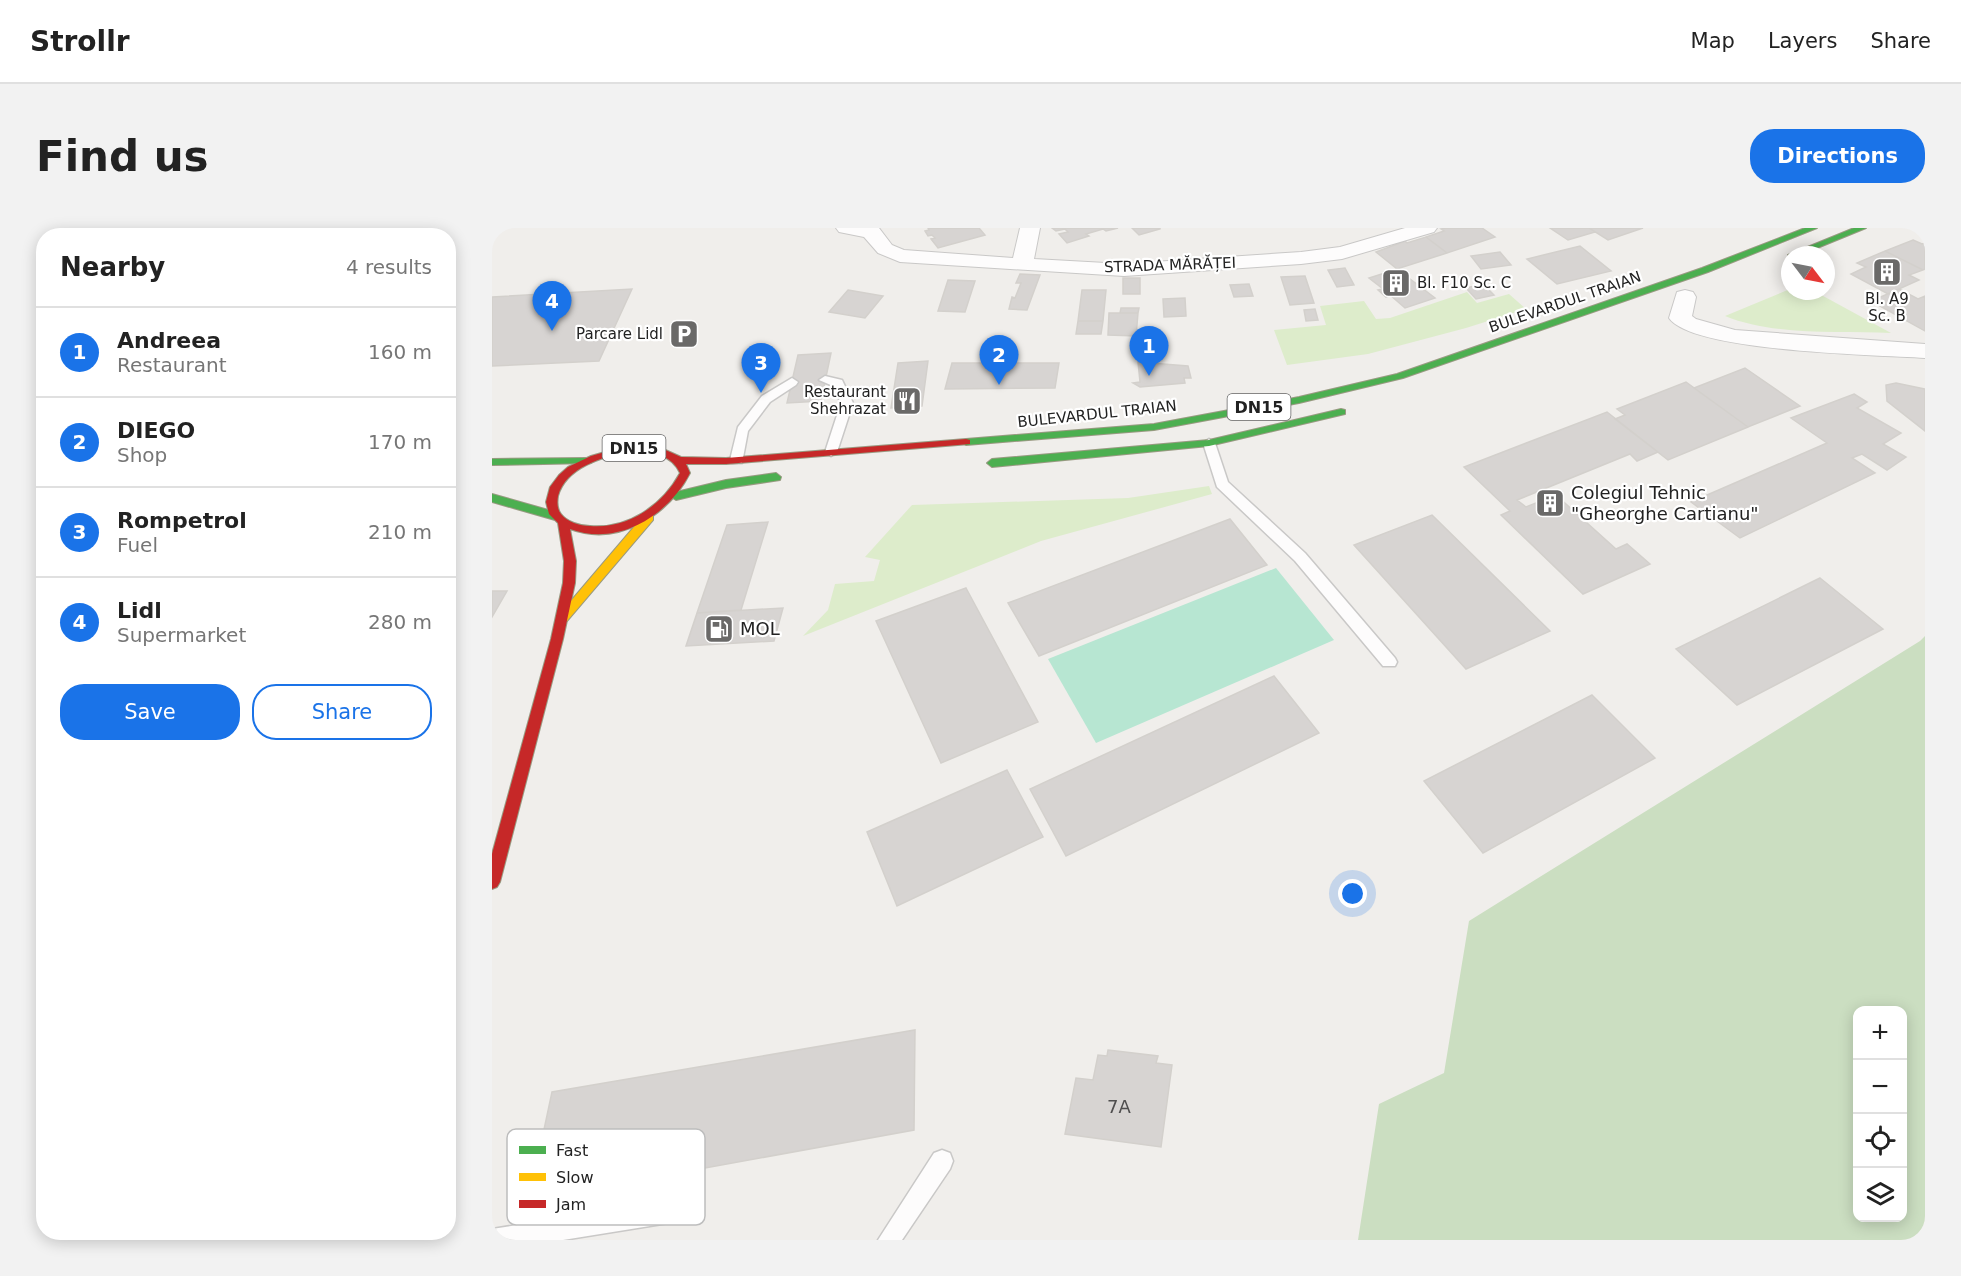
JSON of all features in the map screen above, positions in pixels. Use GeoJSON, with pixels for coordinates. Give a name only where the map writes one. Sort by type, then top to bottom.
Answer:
{"type":"FeatureCollection","features":[{"type":"Feature","properties":{"kind":"main road","name":"BULEVARDUL TRAIAN"},"geometry":{"type":"LineString","coordinates":[[679,460],[737,460],[1154,427],[1299,400],[1400,376],[1705,270],[1813,228]]}},
{"type":"Feature","properties":{"kind":"main road"},"geometry":{"type":"LineString","coordinates":[[1814,246],[1862,228]]}},
{"type":"Feature","properties":{"kind":"main road"},"geometry":{"type":"LineString","coordinates":[[1664,305],[1691,295]]}},
{"type":"Feature","properties":{"kind":"main road","name":"DN15"},"geometry":{"type":"LineString","coordinates":[[979,464],[1209,443],[1359,408]]}},
{"type":"Feature","properties":{"kind":"main road","name":"DN15"},"geometry":{"type":"LineString","coordinates":[[559,520],[551,506],[556,488],[572,471],[587,461],[618,450],[650,448],[667,452],[679,460],[684,477],[676,496]]}},
{"type":"Feature","properties":{"kind":"main road","name":"DN15"},"geometry":{"type":"LineString","coordinates":[[492,462],[587,461]]}},
{"type":"Feature","properties":{"kind":"main road"},"geometry":{"type":"LineString","coordinates":[[560,621],[650,517],[676,496],[726,484],[786,476]]}},
{"type":"Feature","properties":{"kind":"main road"},"geometry":{"type":"LineString","coordinates":[[492,498],[559,520],[577,529],[593,531],[622,527],[650,517]]}},
{"type":"Feature","properties":{"kind":"main road"},"geometry":{"type":"LineString","coordinates":[[493,873],[569,583],[570,561],[559,520]]}},
{"type":"Feature","properties":{"kind":"street","name":"STRADA MĂRĂȚEI"},"geometry":{"type":"LineString","coordinates":[[846,228],[872,230],[885,249],[900,256],[1124,270],[1342,253],[1427,228]]}},
{"type":"Feature","properties":{"kind":"street"},"geometry":{"type":"LineString","coordinates":[[1022,264],[1030,228]]}},
{"type":"Feature","properties":{"kind":"street"},"geometry":{"type":"LineString","coordinates":[[1691,295],[1680,318],[1688,324],[1734,337],[1925,351]]}},
{"type":"Feature","properties":{"kind":"lane"},"geometry":{"type":"LineString","coordinates":[[825,380],[838,383],[847,403],[831,452]]}},
{"type":"Feature","properties":{"kind":"lane"},"geometry":{"type":"LineString","coordinates":[[737,460],[742,430],[766,399],[792,382]]}},
{"type":"Feature","properties":{"kind":"lane"},"geometry":{"type":"LineString","coordinates":[[1209,443],[1222,484],[1300,557],[1389,662]]}},
{"type":"Feature","properties":{"kind":"lane"},"geometry":{"type":"LineString","coordinates":[[889,1240],[942,1161]]}},
{"type":"Feature","properties":{"kind":"lane"},"geometry":{"type":"LineString","coordinates":[[492,1240],[586,1225]]}},
{"type":"Feature","properties":{"kind":"green space"},"geometry":{"type":"Polygon","coordinates":[[[1467,292],[1477,303],[1509,294],[1526,309],[1466,328],[1368,354],[1287,365],[1274,330],[1326,325],[1320,306],[1364,301],[1376,319],[1390,318],[1467,292]]]}},
{"type":"Feature","properties":{"kind":"green space"},"geometry":{"type":"Polygon","coordinates":[[[1781,293],[1781,300],[1830,300],[1891,333],[1785,330],[1764,327],[1725,316],[1781,293]]]}},
{"type":"Feature","properties":{"kind":"green space"},"geometry":{"type":"Polygon","coordinates":[[[1209,486],[1212,494],[1041,541],[803,636],[828,610],[835,584],[874,581],[880,560],[865,557],[912,505],[1128,498],[1209,486]]]}},
{"type":"Feature","properties":{"kind":"green space"},"geometry":{"type":"Polygon","coordinates":[[[1276,568],[1334,640],[1096,743],[1048,659],[1276,568]]]}},
{"type":"Feature","properties":{"kind":"green space"},"geometry":{"type":"Polygon","coordinates":[[[1925,636],[1925,1240],[1358,1240],[1379,1104],[1444,1073],[1469,921],[1925,636]]]}},
{"type":"Feature","properties":{"kind":"building"},"geometry":{"type":"Polygon","coordinates":[[[928,228],[979,228],[985,235],[938,248],[931,239],[935,238],[932,235],[928,236],[925,231],[929,230],[928,228]]]}},
{"type":"Feature","properties":{"kind":"building"},"geometry":{"type":"Polygon","coordinates":[[[1052,228],[1118,228],[1086,234],[1089,236],[1067,243],[1059,234],[1068,232],[1065,229],[1056,231],[1052,228]]]}},
{"type":"Feature","properties":{"kind":"building"},"geometry":{"type":"Polygon","coordinates":[[[1132,228],[1160,228],[1160,229],[1139,235],[1132,228]]]}},
{"type":"Feature","properties":{"kind":"building"},"geometry":{"type":"Polygon","coordinates":[[[1482,228],[1495,237],[1447,253],[1426,237],[1444,231],[1441,229],[1482,228]]]}},
{"type":"Feature","properties":{"kind":"building"},"geometry":{"type":"Polygon","coordinates":[[[1550,228],[1589,228],[1595,232],[1568,240],[1550,228]]]}},
{"type":"Feature","properties":{"kind":"building"},"geometry":{"type":"Polygon","coordinates":[[[1589,228],[1643,228],[1608,240],[1589,228]]]}},
{"type":"Feature","properties":{"kind":"building"},"geometry":{"type":"Polygon","coordinates":[[[1426,237],[1447,253],[1397,269],[1376,252],[1405,241],[1407,243],[1426,237]]]}},
{"type":"Feature","properties":{"kind":"building"},"geometry":{"type":"Polygon","coordinates":[[[1913,240],[1925,243],[1925,269],[1923,270],[1885,251],[1913,240]]]}},
{"type":"Feature","properties":{"kind":"building"},"geometry":{"type":"Polygon","coordinates":[[[1580,246],[1611,271],[1557,284],[1527,259],[1580,246]]]}},
{"type":"Feature","properties":{"kind":"building","name":"Bl. A9 Sc. B"},"geometry":{"type":"Polygon","coordinates":[[[1885,251],[1923,270],[1909,275],[1919,280],[1888,294],[1851,274],[1866,267],[1857,263],[1885,251]]]}},
{"type":"Feature","properties":{"kind":"building"},"geometry":{"type":"Polygon","coordinates":[[[1500,252],[1511,265],[1481,269],[1471,256],[1500,252]]]}},
{"type":"Feature","properties":{"kind":"building"},"geometry":{"type":"Polygon","coordinates":[[[1345,268],[1354,285],[1337,287],[1328,270],[1345,268]]]}},
{"type":"Feature","properties":{"kind":"building","name":"Bl. F10 Sc. C"},"geometry":{"type":"Polygon","coordinates":[[[1397,269],[1435,298],[1405,308],[1390,295],[1386,297],[1378,290],[1383,289],[1369,278],[1397,269]]]}},
{"type":"Feature","properties":{"kind":"building"},"geometry":{"type":"Polygon","coordinates":[[[1020,274],[1040,275],[1027,310],[1009,309],[1012,297],[1015,298],[1021,283],[1016,283],[1020,274]]]}},
{"type":"Feature","properties":{"kind":"building"},"geometry":{"type":"Polygon","coordinates":[[[1305,276],[1314,303],[1290,305],[1281,277],[1305,276]]]}},
{"type":"Feature","properties":{"kind":"building"},"geometry":{"type":"Polygon","coordinates":[[[1123,278],[1140,278],[1140,294],[1123,294],[1123,278]]]}},
{"type":"Feature","properties":{"kind":"building"},"geometry":{"type":"Polygon","coordinates":[[[948,280],[975,281],[965,312],[938,311],[948,280]]]}},
{"type":"Feature","properties":{"kind":"building"},"geometry":{"type":"Polygon","coordinates":[[[1249,284],[1253,296],[1234,297],[1230,285],[1249,284]]]}},
{"type":"Feature","properties":{"kind":"building"},"geometry":{"type":"Polygon","coordinates":[[[1483,284],[1494,295],[1476,299],[1466,288],[1483,284]]]}},
{"type":"Feature","properties":{"kind":"building"},"geometry":{"type":"Polygon","coordinates":[[[632,289],[599,361],[492,366],[492,297],[632,289]]]}},
{"type":"Feature","properties":{"kind":"building"},"geometry":{"type":"Polygon","coordinates":[[[1899,289],[1918,299],[1925,296],[1925,331],[1871,301],[1899,289]]]}},
{"type":"Feature","properties":{"kind":"building"},"geometry":{"type":"Polygon","coordinates":[[[848,290],[883,296],[865,318],[829,312],[848,290]]]}},
{"type":"Feature","properties":{"kind":"building"},"geometry":{"type":"Polygon","coordinates":[[[1082,290],[1106,290],[1103,321],[1078,321],[1082,290]]]}},
{"type":"Feature","properties":{"kind":"building"},"geometry":{"type":"Polygon","coordinates":[[[1185,298],[1186,316],[1164,317],[1163,299],[1185,298]]]}},
{"type":"Feature","properties":{"kind":"building"},"geometry":{"type":"Polygon","coordinates":[[[1121,308],[1139,308],[1138,313],[1120,313],[1121,308]]]}},
{"type":"Feature","properties":{"kind":"building"},"geometry":{"type":"Polygon","coordinates":[[[1315,309],[1318,320],[1306,321],[1304,310],[1315,309]]]}},
{"type":"Feature","properties":{"kind":"building"},"geometry":{"type":"Polygon","coordinates":[[[1109,313],[1138,313],[1136,336],[1108,335],[1109,313]]]}},
{"type":"Feature","properties":{"kind":"building"},"geometry":{"type":"Polygon","coordinates":[[[1078,321],[1103,321],[1101,334],[1076,334],[1078,321]]]}},
{"type":"Feature","properties":{"kind":"building"},"geometry":{"type":"Polygon","coordinates":[[[831,353],[821,401],[787,403],[798,355],[831,353]]]}},
{"type":"Feature","properties":{"kind":"building"},"geometry":{"type":"Polygon","coordinates":[[[928,361],[922,406],[891,408],[898,363],[928,361]]]}},
{"type":"Feature","properties":{"kind":"building"},"geometry":{"type":"Polygon","coordinates":[[[1138,362],[1188,366],[1191,378],[1184,378],[1185,383],[1140,387],[1133,383],[1140,382],[1138,362]]]}},
{"type":"Feature","properties":{"kind":"building"},"geometry":{"type":"Polygon","coordinates":[[[952,363],[1059,363],[1055,388],[945,389],[952,363]]]}},
{"type":"Feature","properties":{"kind":"building"},"geometry":{"type":"Polygon","coordinates":[[[1745,368],[1800,406],[1748,427],[1694,388],[1745,368]]]}},
{"type":"Feature","properties":{"kind":"building"},"geometry":{"type":"Polygon","coordinates":[[[1686,382],[1748,427],[1668,460],[1615,419],[1625,415],[1617,409],[1686,382]]]}},
{"type":"Feature","properties":{"kind":"building"},"geometry":{"type":"Polygon","coordinates":[[[1896,383],[1925,389],[1925,431],[1887,401],[1886,385],[1896,383]]]}},
{"type":"Feature","properties":{"kind":"building"},"geometry":{"type":"Polygon","coordinates":[[[1854,394],[1867,402],[1857,408],[1901,433],[1883,444],[1906,457],[1887,470],[1862,454],[1852,458],[1875,473],[1740,538],[1691,502],[1827,443],[1791,418],[1854,394]]]}},
{"type":"Feature","properties":{"kind":"building","name":"Colegiul Tehnic \"Gheorghe Cartianu\""},"geometry":{"type":"Polygon","coordinates":[[[1607,412],[1658,452],[1637,461],[1630,454],[1517,500],[1526,507],[1556,495],[1616,549],[1627,544],[1650,564],[1583,594],[1501,515],[1510,511],[1464,467],[1607,412]]]}},
{"type":"Feature","properties":{"kind":"building"},"geometry":{"type":"Polygon","coordinates":[[[1432,515],[1550,631],[1466,669],[1354,545],[1432,515]]]}},
{"type":"Feature","properties":{"kind":"building"},"geometry":{"type":"Polygon","coordinates":[[[1230,519],[1267,565],[1039,656],[1008,603],[1230,519]]]}},
{"type":"Feature","properties":{"kind":"building"},"geometry":{"type":"Polygon","coordinates":[[[768,522],[741,610],[697,613],[727,525],[768,522]]]}},
{"type":"Feature","properties":{"kind":"building"},"geometry":{"type":"Polygon","coordinates":[[[1820,578],[1883,629],[1737,705],[1676,649],[1820,578]]]}},
{"type":"Feature","properties":{"kind":"building"},"geometry":{"type":"Polygon","coordinates":[[[966,588],[1038,722],[941,763],[876,621],[966,588]]]}},
{"type":"Feature","properties":{"kind":"building"},"geometry":{"type":"Polygon","coordinates":[[[492,591],[507,591],[492,617],[492,591]]]}},
{"type":"Feature","properties":{"kind":"building"},"geometry":{"type":"Polygon","coordinates":[[[783,608],[774,641],[686,646],[697,613],[783,608]]]}},
{"type":"Feature","properties":{"kind":"building"},"geometry":{"type":"Polygon","coordinates":[[[1274,676],[1319,733],[1066,856],[1030,789],[1274,676]]]}},
{"type":"Feature","properties":{"kind":"building"},"geometry":{"type":"Polygon","coordinates":[[[1592,695],[1655,758],[1483,853],[1424,781],[1592,695]]]}},
{"type":"Feature","properties":{"kind":"building"},"geometry":{"type":"Polygon","coordinates":[[[1007,770],[1043,837],[897,906],[867,832],[1007,770]]]}},
{"type":"Feature","properties":{"kind":"building"},"geometry":{"type":"Polygon","coordinates":[[[915,1030],[914,1130],[705,1168],[705,1129],[544,1129],[552,1092],[915,1030]]]}},
{"type":"Feature","properties":{"kind":"building"},"geometry":{"type":"Polygon","coordinates":[[[1108,1050],[1158,1056],[1156,1063],[1172,1065],[1161,1147],[1065,1134],[1076,1078],[1093,1080],[1098,1055],[1107,1056],[1108,1050]]]}},
{"type":"Feature","properties":{"kind":"traffic: fast"},"geometry":{"type":"LineString","coordinates":[[966,442],[1154,427],[1299,400],[1400,376],[1705,270],[1813,228]]}},
{"type":"Feature","properties":{"kind":"traffic: fast"},"geometry":{"type":"LineString","coordinates":[[1815,246],[1862,228]]}},
{"type":"Feature","properties":{"kind":"traffic: fast"},"geometry":{"type":"LineString","coordinates":[[992,463],[1209,443],[1341,412]]}},
{"type":"Feature","properties":{"kind":"traffic: fast"},"geometry":{"type":"LineString","coordinates":[[492,462],[587,461]]}},
{"type":"Feature","properties":{"kind":"traffic: fast"},"geometry":{"type":"LineString","coordinates":[[676,496],[726,484],[776,477]]}},
{"type":"Feature","properties":{"kind":"traffic: fast"},"geometry":{"type":"LineString","coordinates":[[492,498],[555,516]]}},
{"type":"Feature","properties":{"kind":"traffic: slow"},"geometry":{"type":"LineString","coordinates":[[563,618],[649,517]]}},
{"type":"Feature","properties":{"kind":"traffic: jam"},"geometry":{"type":"LineString","coordinates":[[679,460],[726,461],[966,442]]}},
{"type":"Feature","properties":{"kind":"traffic: jam"},"geometry":{"type":"LineString","coordinates":[[629,448],[661,451],[679,460],[685,473],[678,488],[666,501],[652,513],[618,528],[600,531],[583,530],[560,520],[553,510],[552,498],[563,478],[583,463],[629,448]]}},
{"type":"Feature","properties":{"kind":"traffic: jam"},"geometry":{"type":"LineString","coordinates":[[492,882],[557,639],[569,583],[570,561],[563,524]]}},
{"type":"Feature","properties":{"kind":"place","name":"Bl. A9 Sc. B"},"geometry":{"type":"Point","coordinates":[1887,272]}},
{"type":"Feature","properties":{"kind":"place","name":"Bl. F10 Sc. C"},"geometry":{"type":"Point","coordinates":[1396,283]}},
{"type":"Feature","properties":{"kind":"place","name":"Lidl"},"geometry":{"type":"Point","coordinates":[552,331]}},
{"type":"Feature","properties":{"kind":"place","name":"Parcare Lidl"},"geometry":{"type":"Point","coordinates":[684,334]}},
{"type":"Feature","properties":{"kind":"place","name":"Andreea"},"geometry":{"type":"Point","coordinates":[1149,376]}},
{"type":"Feature","properties":{"kind":"place","name":"DIEGO"},"geometry":{"type":"Point","coordinates":[999,385]}},
{"type":"Feature","properties":{"kind":"place","name":"Rompetrol"},"geometry":{"type":"Point","coordinates":[761,393]}},
{"type":"Feature","properties":{"kind":"place","name":"Restaurant Shehrazat"},"geometry":{"type":"Point","coordinates":[907,401]}},
{"type":"Feature","properties":{"kind":"place","name":"Colegiul Tehnic \"Gheorghe Cartianu\""},"geometry":{"type":"Point","coordinates":[1550,503]}},
{"type":"Feature","properties":{"kind":"place","name":"MOL"},"geometry":{"type":"Point","coordinates":[719,629]}}]}
